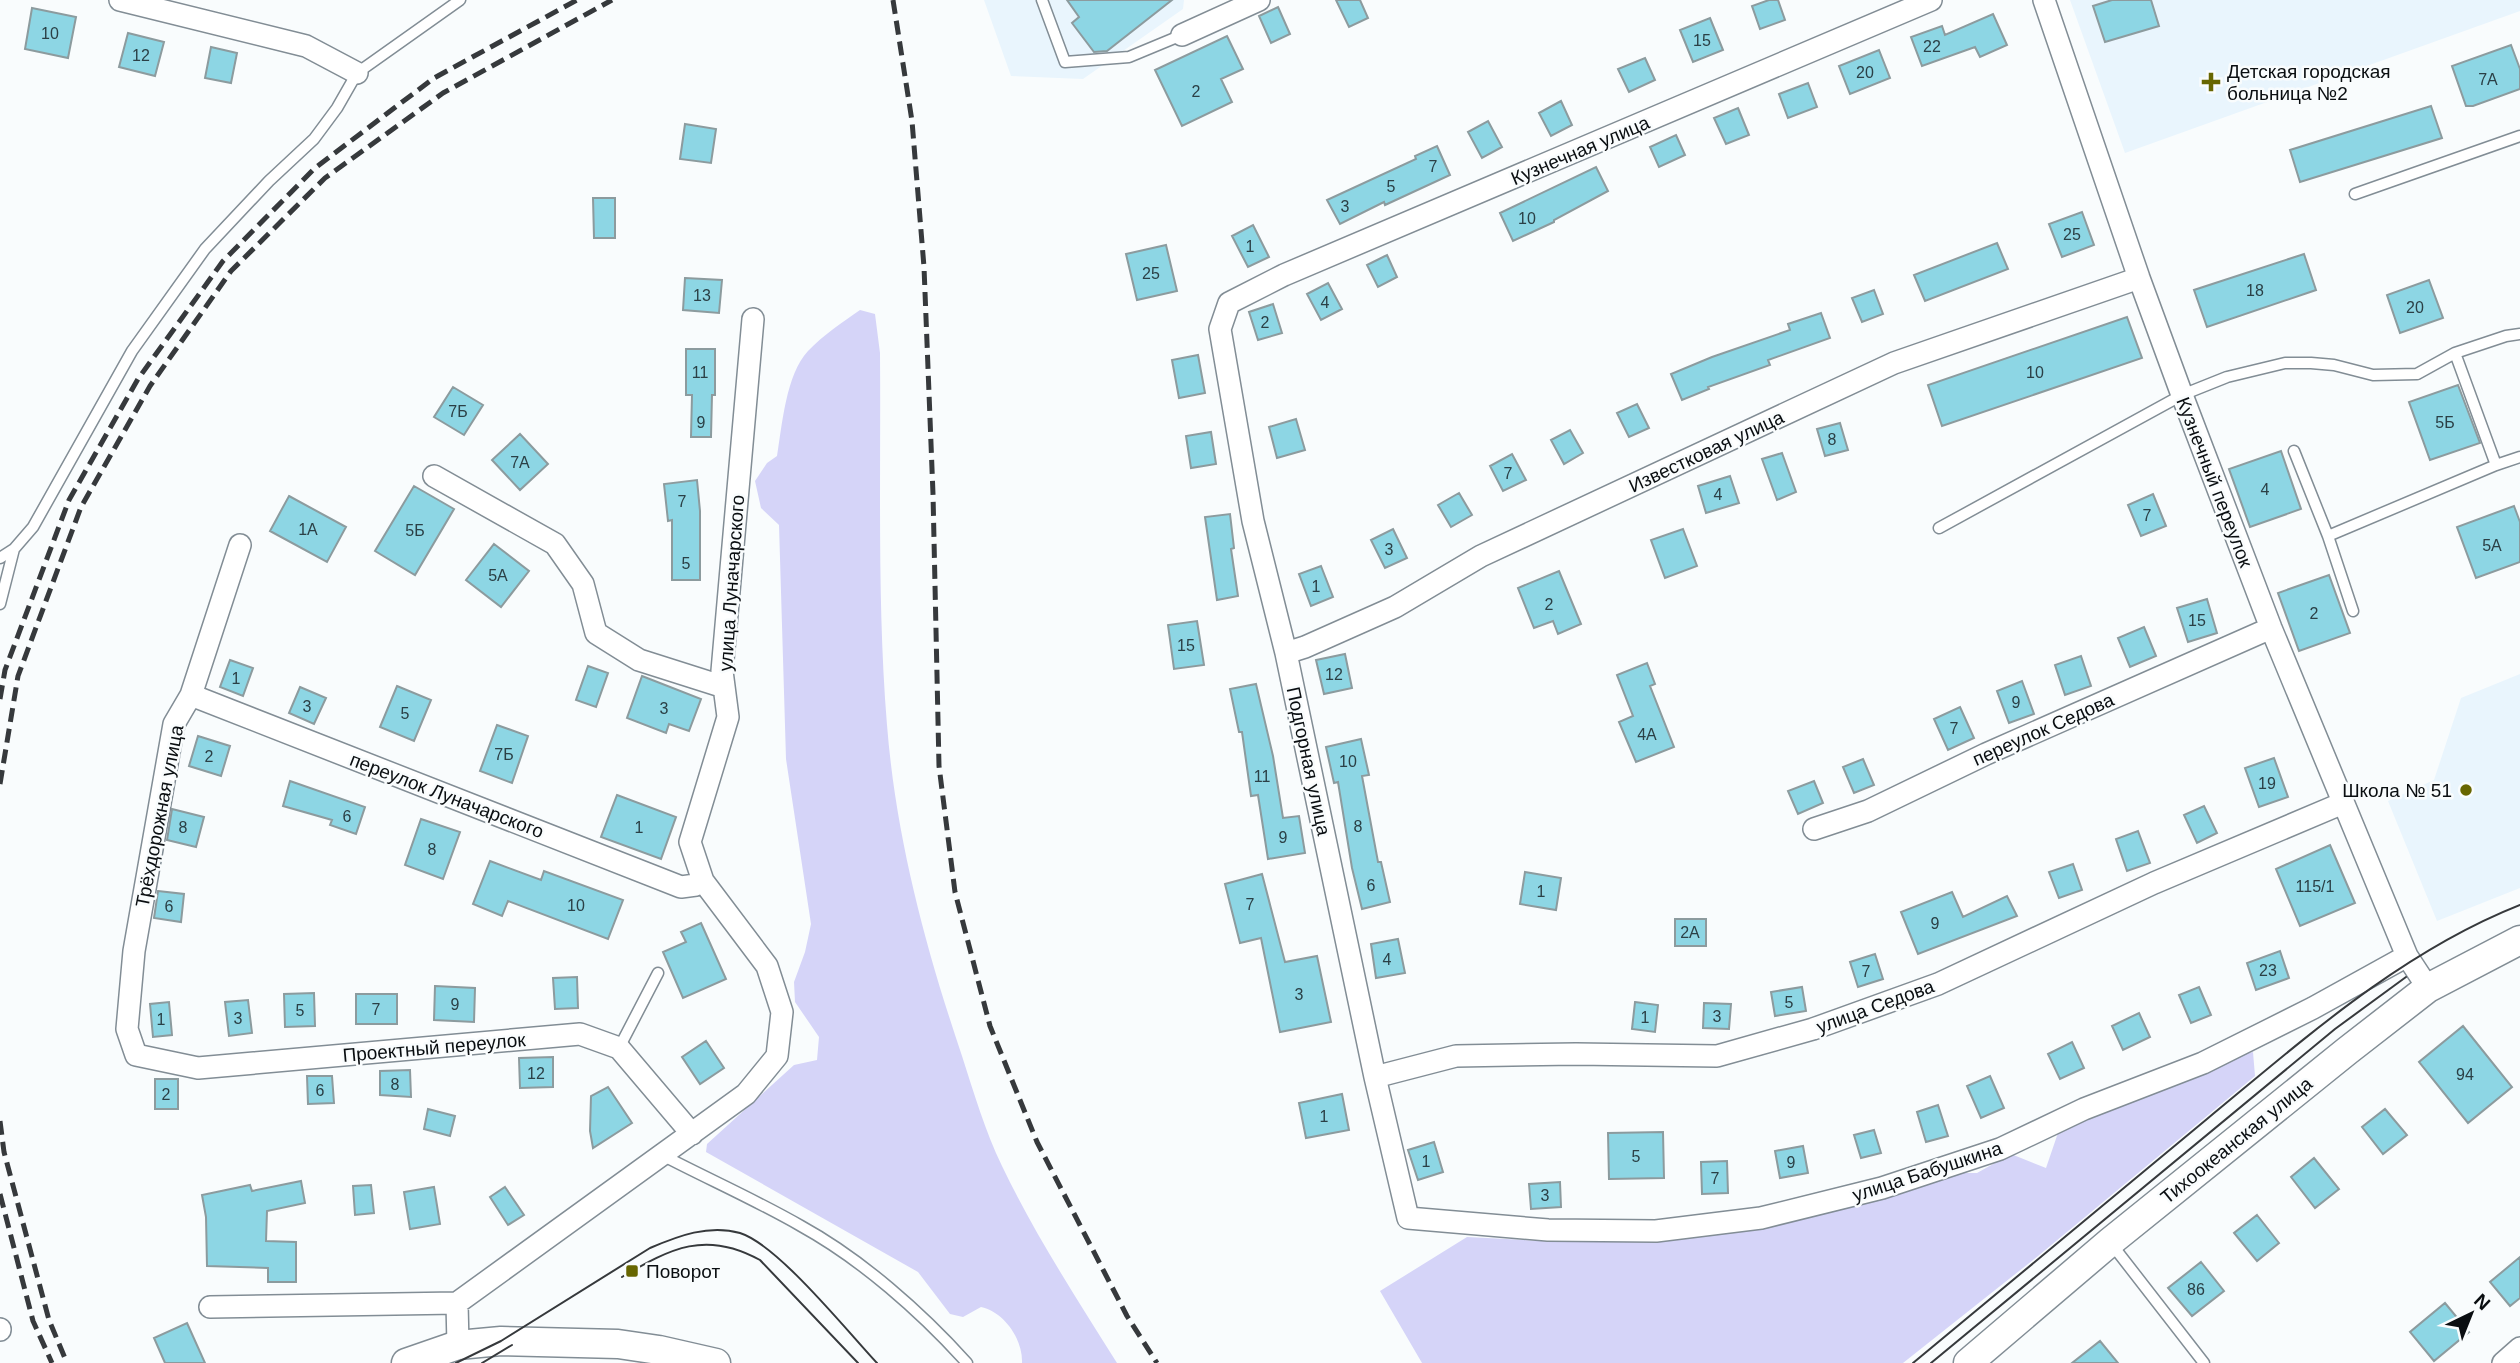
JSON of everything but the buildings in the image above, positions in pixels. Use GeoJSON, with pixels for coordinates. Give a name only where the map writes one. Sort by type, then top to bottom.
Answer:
{"type":"FeatureCollection","features":[{"type":"Feature","properties":{"kind":"main road","name":"Тихоокеанская улица"},"geometry":{"type":"LineString","coordinates":[[1968,1363],[2110,1242],[2428,988],[2520,940]]}},
{"type":"Feature","properties":{"kind":"main road"},"geometry":{"type":"LineString","coordinates":[[406,1363],[458,1345],[501,1341],[618,1344],[716,1363]]}},
{"type":"Feature","properties":{"kind":"street"},"geometry":{"type":"LineString","coordinates":[[120,0],[306,46],[357,73]]}},
{"type":"Feature","properties":{"kind":"street"},"geometry":{"type":"LineString","coordinates":[[1182,35],[1259,0]]}},
{"type":"Feature","properties":{"kind":"street","name":"Кузнечная улица"},"geometry":{"type":"LineString","coordinates":[[1229,303],[1284,275],[1931,0]]}},
{"type":"Feature","properties":{"kind":"street","name":"Кузнечный переулок"},"geometry":{"type":"LineString","coordinates":[[2044,0],[2139,278],[2271,628],[2407,956],[2428,988]]}},
{"type":"Feature","properties":{"kind":"street","name":"Известковая улица"},"geometry":{"type":"LineString","coordinates":[[1286,653],[1305,648],[1395,607],[1481,556],[1894,363],[2139,278]]}},
{"type":"Feature","properties":{"kind":"street","name":"Подгорная улица"},"geometry":{"type":"LineString","coordinates":[[1229,303],[1220,330],[1253,521],[1286,653],[1375,1077],[1408,1218]]}},
{"type":"Feature","properties":{"kind":"street","name":"улица Луначарского"},"geometry":{"type":"LineString","coordinates":[[457,1303],[746,1094],[777,1056],[782,1012],[767,966],[704,881],[690,842],[728,718],[722,671],[753,319]]}},
{"type":"Feature","properties":{"kind":"street"},"geometry":{"type":"LineString","coordinates":[[434,475],[555,544],[583,584],[596,633],[639,660],[724,687]]}},
{"type":"Feature","properties":{"kind":"street","name":"Трёхдорожная улица"},"geometry":{"type":"LineString","coordinates":[[136,1055],[127,1029],[134,951],[174,724],[191,695],[240,545]]}},
{"type":"Feature","properties":{"kind":"street","name":"переулок Седова"},"geometry":{"type":"LineString","coordinates":[[1814,829],[1868,811],[1986,754],[2271,628]]}},
{"type":"Feature","properties":{"kind":"street","name":"переулок Луначарского"},"geometry":{"type":"LineString","coordinates":[[191,695],[681,887],[704,881]]}},
{"type":"Feature","properties":{"kind":"street","name":"улица Седова"},"geometry":{"type":"LineString","coordinates":[[1375,1077],[1456,1056],[1717,1056],[1789,1036],[1938,984],[2154,883],[2343,803]]}},
{"type":"Feature","properties":{"kind":"street","name":"улица Бабушкина"},"geometry":{"type":"LineString","coordinates":[[1408,1218],[1548,1230],[1656,1231],[1761,1218],[1882,1188],[2000,1149],[2084,1109],[2203,1063],[2313,1008],[2407,956]]}},
{"type":"Feature","properties":{"kind":"street","name":"Проектный переулок"},"geometry":{"type":"LineString","coordinates":[[136,1055],[198,1068],[580,1034],[619,1048],[692,1133]]}},
{"type":"Feature","properties":{"kind":"street"},"geometry":{"type":"LineString","coordinates":[[210,1307],[457,1303],[458,1345]]}},
{"type":"Feature","properties":{"kind":"street"},"geometry":{"type":"LineString","coordinates":[[2503,1363],[2520,1348]]}},
{"type":"Feature","properties":{"kind":"lane"},"geometry":{"type":"LineString","coordinates":[[0,558],[13,549],[33,527],[131,351],[205,249],[269,181],[314,139],[337,108],[357,73],[460,0]]}},
{"type":"Feature","properties":{"kind":"lane"},"geometry":{"type":"LineString","coordinates":[[1042,0],[1065,62],[1129,57],[1182,35]]}},
{"type":"Feature","properties":{"kind":"lane"},"geometry":{"type":"LineString","coordinates":[[2355,194],[2520,136]]}},
{"type":"Feature","properties":{"kind":"lane"},"geometry":{"type":"LineString","coordinates":[[1938,528],[2182,395],[2227,377],[2285,363],[2333,365],[2373,375],[2417,374],[2455,354],[2506,336],[2520,334]]}},
{"type":"Feature","properties":{"kind":"lane"},"geometry":{"type":"LineString","coordinates":[[2455,354],[2496,465]]}},
{"type":"Feature","properties":{"kind":"lane"},"geometry":{"type":"LineString","coordinates":[[2294,451],[2328,536],[2353,611]]}},
{"type":"Feature","properties":{"kind":"lane"},"geometry":{"type":"LineString","coordinates":[[2328,536],[2520,457]]}},
{"type":"Feature","properties":{"kind":"lane"},"geometry":{"type":"LineString","coordinates":[[0,604],[13,549]]}},
{"type":"Feature","properties":{"kind":"lane"},"geometry":{"type":"LineString","coordinates":[[619,1048],[658,973]]}},
{"type":"Feature","properties":{"kind":"lane"},"geometry":{"type":"LineString","coordinates":[[662,1155],[802,1226],[855,1260],[942,1335],[967,1363]]}},
{"type":"Feature","properties":{"kind":"lane"},"geometry":{"type":"LineString","coordinates":[[2110,1242],[2204,1363]]}},
{"type":"Feature","properties":{"kind":"shaded area"},"geometry":{"type":"Polygon","coordinates":[[[984,0],[1184,0],[1183,9],[1083,79],[1011,76],[984,0]]]}},
{"type":"Feature","properties":{"kind":"shaded area","name":"Детская городская больница №2"},"geometry":{"type":"Polygon","coordinates":[[[2070,0],[2520,0],[2520,11],[2125,153],[2070,0]]]}},
{"type":"Feature","properties":{"kind":"shaded area"},"geometry":{"type":"Polygon","coordinates":[[[860,310],[875,314],[880,353],[884,679],[891,768],[914,893],[949,1016],[996,1153],[1042,1242],[1117,1363],[1022,1363],[1016,1336],[997,1314],[981,1307],[963,1317],[950,1314],[918,1272],[706,1152],[707,1144],[794,1065],[817,1060],[819,1037],[795,1002],[794,982],[805,952],[811,924],[786,759],[779,525],[761,508],[755,481],[767,463],[777,456],[786,401],[801,361],[820,340],[860,310]]]}},
{"type":"Feature","properties":{"kind":"shaded area","name":"Школа № 51"},"geometry":{"type":"Polygon","coordinates":[[[2520,674],[2520,888],[2437,921],[2388,801],[2434,780],[2461,698],[2520,674]]]}},
{"type":"Feature","properties":{"kind":"shaded area"},"geometry":{"type":"Polygon","coordinates":[[[2253,1052],[2255,1076],[2038,1256],[1903,1363],[1422,1363],[1380,1291],[1467,1237],[1545,1241],[1651,1241],[1947,1173],[1977,1173],[2011,1154],[2046,1168],[2059,1130],[2210,1063],[2253,1052]]]}},
{"type":"Feature","properties":{"kind":"tram line"},"geometry":{"type":"LineString","coordinates":[[1913,1363],[2280,1058],[2355,1000],[2435,947],[2476,924],[2520,905]]}},
{"type":"Feature","properties":{"kind":"tram line"},"geometry":{"type":"LineString","coordinates":[[1931,1363],[2335,1029],[2406,977]]}},
{"type":"Feature","properties":{"kind":"tram line"},"geometry":{"type":"LineString","coordinates":[[456,1363],[501,1341],[650,1248],[683,1236],[717,1230],[740,1233],[773,1254],[812,1290],[877,1363]]}},
{"type":"Feature","properties":{"kind":"tram line"},"geometry":{"type":"LineString","coordinates":[[622,1277],[657,1258],[689,1246],[723,1246],[741,1251],[760,1260],[858,1363]]}},
{"type":"Feature","properties":{"kind":"tram line"},"geometry":{"type":"LineString","coordinates":[[482,1363],[512,1345]]}},
{"type":"Feature","properties":{"kind":"railway"},"geometry":{"type":"LineString","coordinates":[[0,699],[5,670],[69,500],[138,379],[223,261],[315,168],[434,78],[577,0]]}},
{"type":"Feature","properties":{"kind":"railway"},"geometry":{"type":"LineString","coordinates":[[0,784],[18,676],[81,507],[150,386],[231,271],[325,178],[443,93],[612,0]]}},
{"type":"Feature","properties":{"kind":"railway"},"geometry":{"type":"LineString","coordinates":[[893,0],[912,121],[924,267],[933,494],[939,766],[955,892],[990,1026],[1037,1142],[1127,1316],[1157,1363]]}},
{"type":"Feature","properties":{"kind":"railway"},"geometry":{"type":"LineString","coordinates":[[0,1121],[4,1152],[49,1320],[67,1363]]}},
{"type":"Feature","properties":{"kind":"railway"},"geometry":{"type":"LineString","coordinates":[[0,1194],[33,1321],[52,1363]]}},
{"type":"Feature","properties":{"kind":"place","name":"Детская городская больница №2"},"geometry":{"type":"Point","coordinates":[2211,82]}},
{"type":"Feature","properties":{"kind":"place","name":"Школа № 51"},"geometry":{"type":"Point","coordinates":[2466,790]}},
{"type":"Feature","properties":{"kind":"place","name":"Поворот"},"geometry":{"type":"Point","coordinates":[632,1271]}}]}
